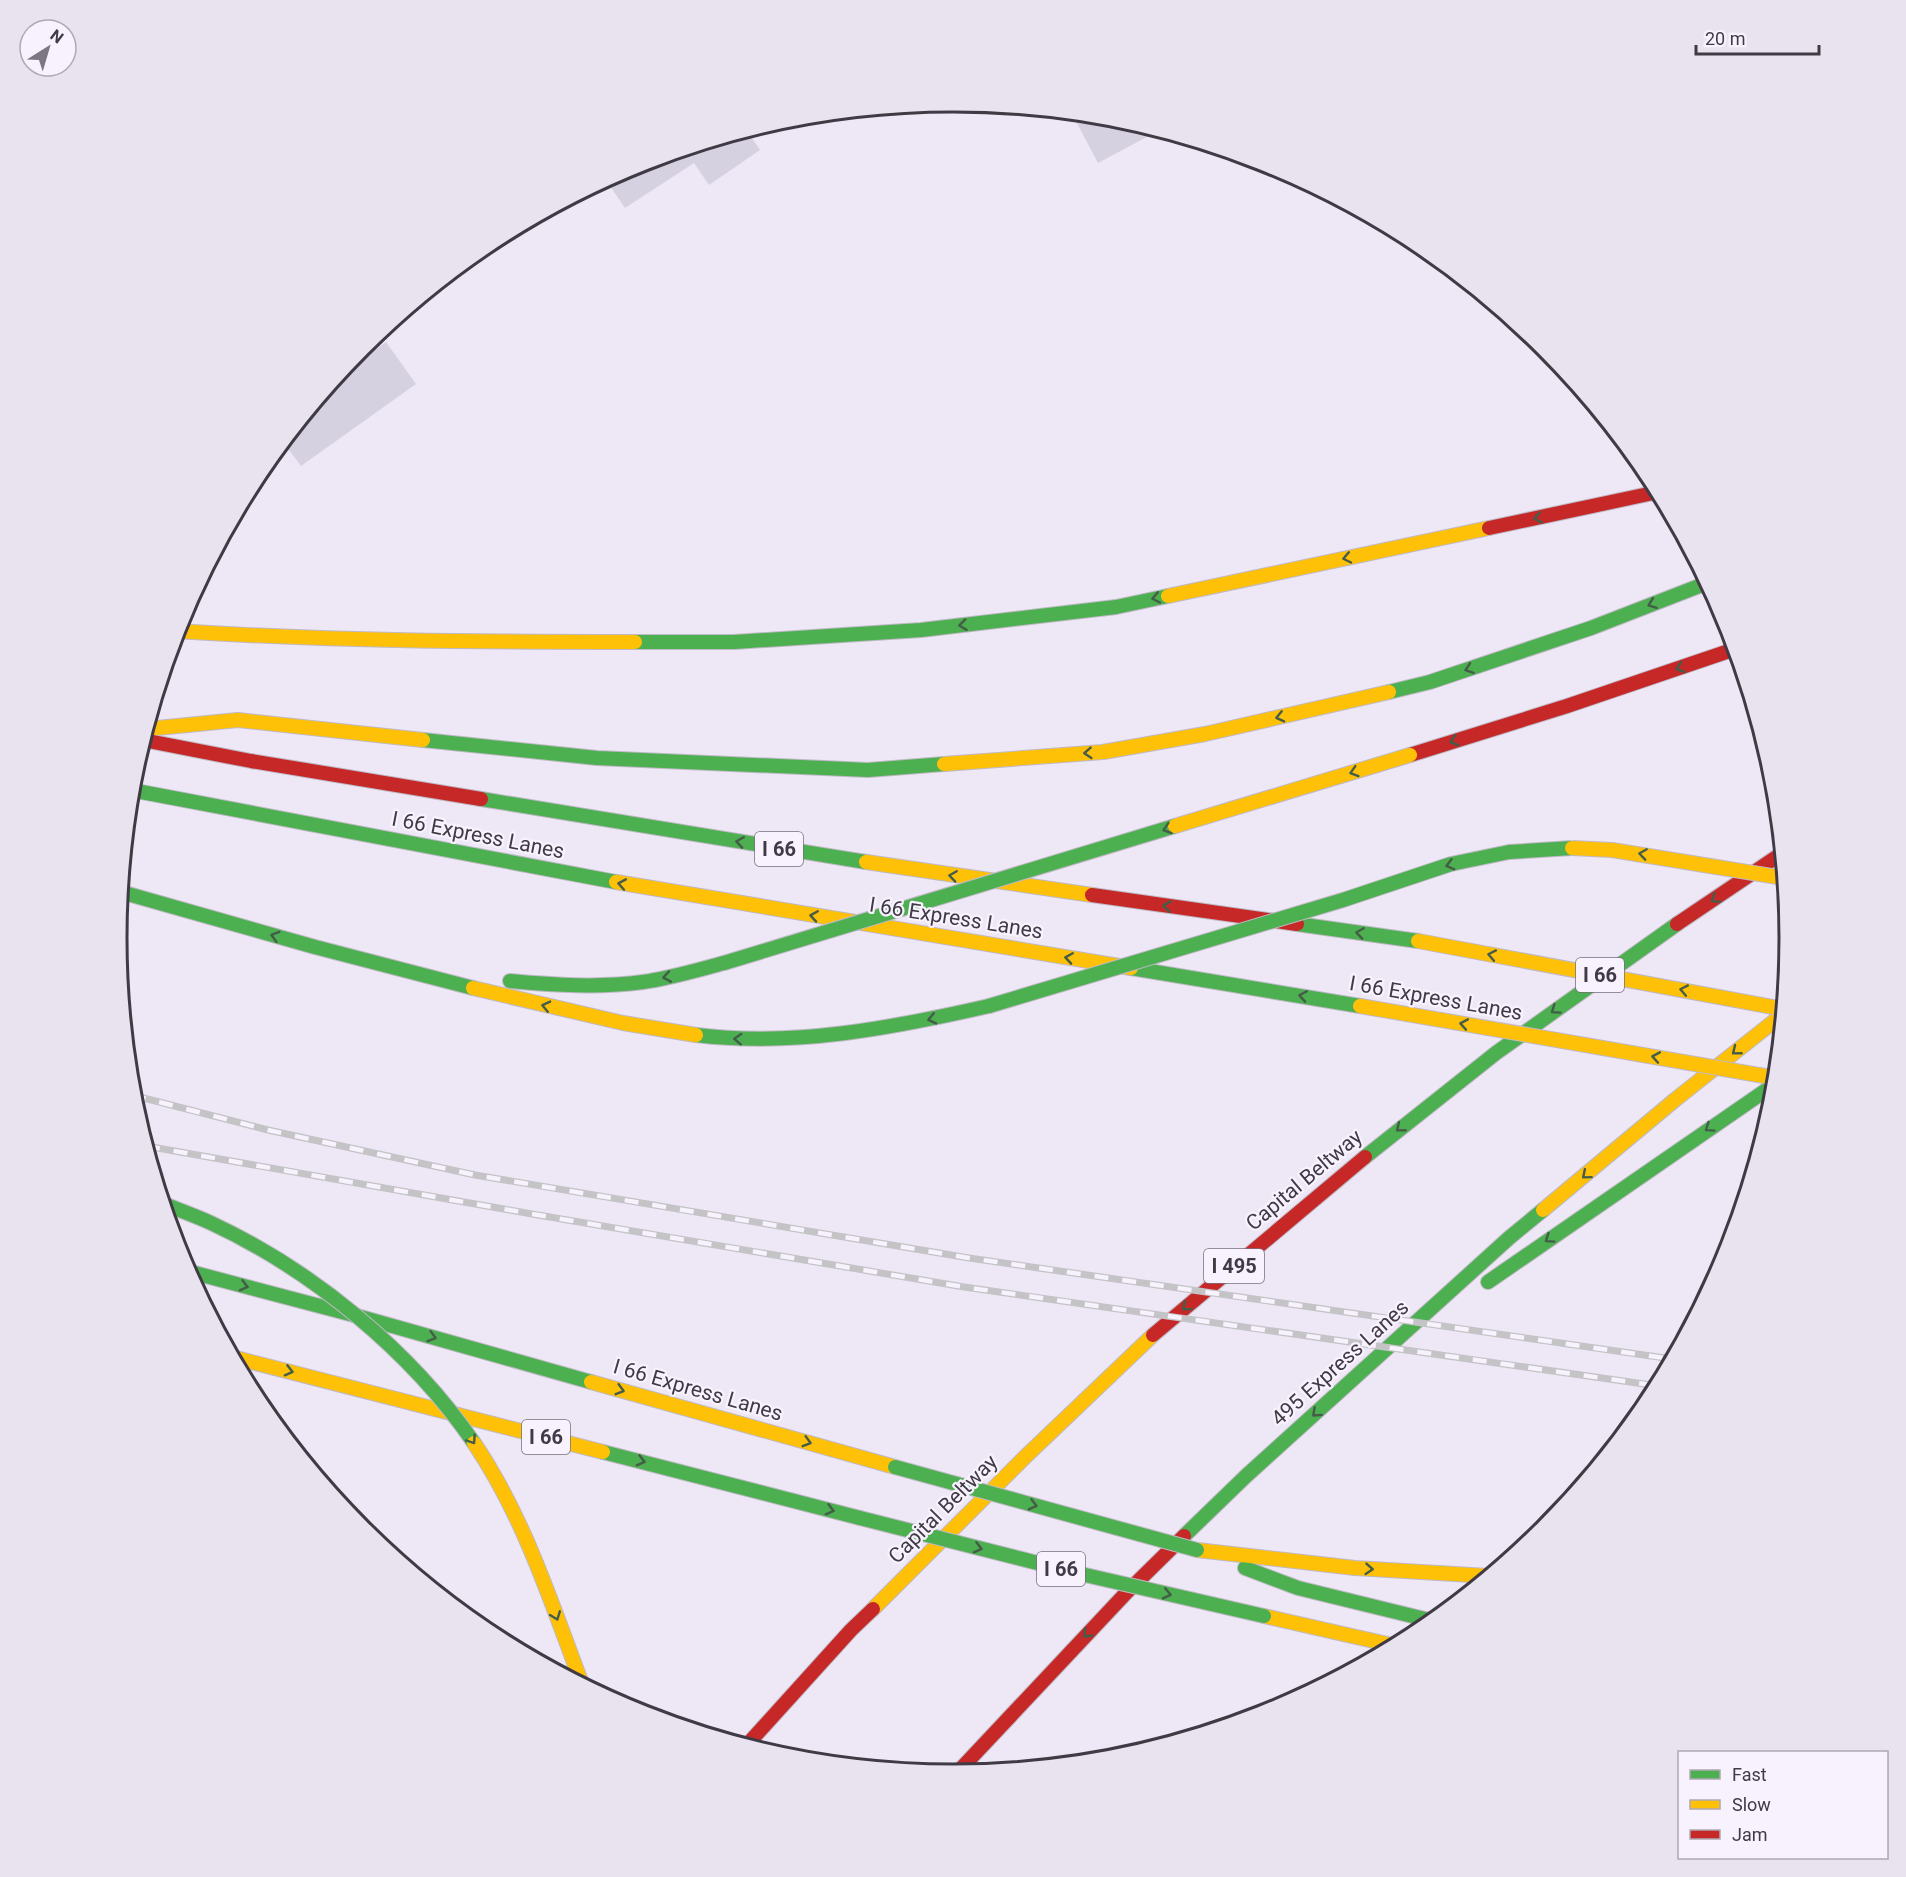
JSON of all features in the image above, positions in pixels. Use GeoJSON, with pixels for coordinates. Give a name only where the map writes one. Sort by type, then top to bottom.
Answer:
{"type":"FeatureCollection","features":[{"type":"Feature","properties":{"kind":"highway"},"geometry":{"type":"LineString","coordinates":[[186,632],[265,638],[501,642],[734,642],[921,630],[1116,607],[1649,494]]}},
{"type":"Feature","properties":{"kind":"highway"},"geometry":{"type":"LineString","coordinates":[[154,728],[238,720],[597,758],[867,770],[1103,752],[1205,734],[1430,682],[1591,628],[1700,586]]}},
{"type":"Feature","properties":{"kind":"highway"},"geometry":{"type":"LineString","coordinates":[[331,952],[459,975],[562,985],[634,982],[681,974],[1410,755],[1727,653]]}},
{"type":"Feature","properties":{"kind":"highway","name":"I 66"},"geometry":{"type":"LineString","coordinates":[[151,742],[251,761],[881,866],[1418,941],[1776,1008]]}},
{"type":"Feature","properties":{"kind":"highway","name":"I 66 Express Lanes"},"geometry":{"type":"LineString","coordinates":[[141,792],[619,883],[1360,1006],[1767,1076]]}},
{"type":"Feature","properties":{"kind":"highway"},"geometry":{"type":"LineString","coordinates":[[129,894],[331,952],[455,984],[628,1024],[684,1034],[738,1039],[786,1039],[856,1033],[920,1022],[988,1006],[1343,900],[1451,864],[1509,852],[1561,848],[1612,850],[1776,877]]}},
{"type":"Feature","properties":{"kind":"highway","name":"Capital Beltway"},"geometry":{"type":"LineString","coordinates":[[752,1739],[851,1630],[1149,1338],[1323,1191],[1496,1053],[1673,927],[1775,858]]}},
{"type":"Feature","properties":{"kind":"highway","name":"495 Express Lanes"},"geometry":{"type":"LineString","coordinates":[[966,1764],[1127,1592],[1246,1476],[1509,1238],[1676,1099],[1774,1021]]}},
{"type":"Feature","properties":{"kind":"highway"},"geometry":{"type":"LineString","coordinates":[[1476,1290],[1764,1091]]}},
{"type":"Feature","properties":{"kind":"highway"},"geometry":{"type":"LineString","coordinates":[[172,1207],[233,1234],[276,1258],[323,1290],[363,1323],[423,1379],[470,1436],[513,1511],[578,1674]]}},
{"type":"Feature","properties":{"kind":"highway","name":"I 66 Express Lanes"},"geometry":{"type":"LineString","coordinates":[[199,1274],[350,1314],[1197,1550]]}},
{"type":"Feature","properties":{"kind":"highway"},"geometry":{"type":"LineString","coordinates":[[1360,1373],[1457,1304]]}},
{"type":"Feature","properties":{"kind":"highway","name":"I 66"},"geometry":{"type":"LineString","coordinates":[[243,1359],[1081,1574],[1383,1643]]}},
{"type":"Feature","properties":{"kind":"highway"},"geometry":{"type":"LineString","coordinates":[[1197,1550],[1355,1568],[1479,1575]]}},
{"type":"Feature","properties":{"kind":"highway"},"geometry":{"type":"LineString","coordinates":[[1197,1550],[1298,1588],[1422,1618]]}},
{"type":"Feature","properties":{"kind":"building"},"geometry":{"type":"Polygon","coordinates":[[[1076,122],[1148,136],[1098,163],[1076,122]]]}},
{"type":"Feature","properties":{"kind":"building"},"geometry":{"type":"Polygon","coordinates":[[[752,138],[760,150],[709,185],[694,163],[625,208],[611,187],[637,175],[687,156],[752,138]]]}},
{"type":"Feature","properties":{"kind":"building"},"geometry":{"type":"Polygon","coordinates":[[[386,342],[416,384],[301,466],[288,449],[332,394],[368,355],[386,342]]]}},
{"type":"Feature","properties":{"kind":"railway"},"geometry":{"type":"LineString","coordinates":[[143,1098],[268,1130],[475,1175],[969,1258],[1664,1358]]}},
{"type":"Feature","properties":{"kind":"railway"},"geometry":{"type":"LineString","coordinates":[[154,1147],[964,1287],[1648,1385]]}},
{"type":"Feature","properties":{"kind":"traffic: fast"},"geometry":{"type":"LineString","coordinates":[[1389,692],[1430,682],[1591,628],[1700,586]]}},
{"type":"Feature","properties":{"kind":"traffic: fast"},"geometry":{"type":"LineString","coordinates":[[635,642],[734,642],[921,630],[1116,607],[1168,596]]}},
{"type":"Feature","properties":{"kind":"traffic: fast"},"geometry":{"type":"LineString","coordinates":[[423,740],[597,758],[868,770],[944,764]]}},
{"type":"Feature","properties":{"kind":"traffic: fast"},"geometry":{"type":"LineString","coordinates":[[141,792],[616,882]]}},
{"type":"Feature","properties":{"kind":"traffic: fast"},"geometry":{"type":"LineString","coordinates":[[481,799],[866,862]]}},
{"type":"Feature","properties":{"kind":"traffic: fast"},"geometry":{"type":"LineString","coordinates":[[724,963],[1175,826]]}},
{"type":"Feature","properties":{"kind":"traffic: fast"},"geometry":{"type":"LineString","coordinates":[[989,1006],[1343,900],[1451,864],[1509,852],[1572,848]]}},
{"type":"Feature","properties":{"kind":"traffic: fast"},"geometry":{"type":"LineString","coordinates":[[129,894],[315,947],[473,988]]}},
{"type":"Feature","properties":{"kind":"traffic: fast"},"geometry":{"type":"LineString","coordinates":[[1297,924],[1418,941]]}},
{"type":"Feature","properties":{"kind":"traffic: fast"},"geometry":{"type":"LineString","coordinates":[[1365,1157],[1496,1053],[1677,924]]}},
{"type":"Feature","properties":{"kind":"traffic: fast"},"geometry":{"type":"LineString","coordinates":[[510,981],[576,985],[626,984],[664,978],[724,963]]}},
{"type":"Feature","properties":{"kind":"traffic: fast"},"geometry":{"type":"LineString","coordinates":[[1131,968],[1360,1006]]}},
{"type":"Feature","properties":{"kind":"traffic: fast"},"geometry":{"type":"LineString","coordinates":[[696,1035],[770,1039],[807,1037],[916,1022],[989,1006]]}},
{"type":"Feature","properties":{"kind":"traffic: fast"},"geometry":{"type":"LineString","coordinates":[[1488,1282],[1764,1091]]}},
{"type":"Feature","properties":{"kind":"traffic: fast"},"geometry":{"type":"LineString","coordinates":[[172,1207],[205,1220],[249,1242],[286,1264],[357,1316],[421,1376],[474,1443]]}},
{"type":"Feature","properties":{"kind":"traffic: fast"},"geometry":{"type":"LineString","coordinates":[[1184,1536],[1246,1476],[1509,1238],[1543,1210]]}},
{"type":"Feature","properties":{"kind":"traffic: fast"},"geometry":{"type":"LineString","coordinates":[[199,1274],[591,1382]]}},
{"type":"Feature","properties":{"kind":"traffic: fast"},"geometry":{"type":"LineString","coordinates":[[603,1452],[860,1518]]}},
{"type":"Feature","properties":{"kind":"traffic: fast"},"geometry":{"type":"LineString","coordinates":[[895,1467],[1197,1550]]}},
{"type":"Feature","properties":{"kind":"traffic: fast"},"geometry":{"type":"LineString","coordinates":[[860,1518],[1081,1574],[1264,1616]]}},
{"type":"Feature","properties":{"kind":"traffic: fast"},"geometry":{"type":"LineString","coordinates":[[1245,1568],[1298,1588],[1422,1618]]}},
{"type":"Feature","properties":{"kind":"traffic: slow"},"geometry":{"type":"LineString","coordinates":[[1168,596],[1489,528]]}},
{"type":"Feature","properties":{"kind":"traffic: slow"},"geometry":{"type":"LineString","coordinates":[[186,632],[406,640],[635,642]]}},
{"type":"Feature","properties":{"kind":"traffic: slow"},"geometry":{"type":"LineString","coordinates":[[944,764],[1103,752],[1205,734],[1389,692]]}},
{"type":"Feature","properties":{"kind":"traffic: slow"},"geometry":{"type":"LineString","coordinates":[[154,728],[238,720],[423,740]]}},
{"type":"Feature","properties":{"kind":"traffic: slow"},"geometry":{"type":"LineString","coordinates":[[1175,826],[1410,755]]}},
{"type":"Feature","properties":{"kind":"traffic: slow"},"geometry":{"type":"LineString","coordinates":[[1572,848],[1612,850],[1776,877]]}},
{"type":"Feature","properties":{"kind":"traffic: slow"},"geometry":{"type":"LineString","coordinates":[[866,862],[1092,895]]}},
{"type":"Feature","properties":{"kind":"traffic: slow"},"geometry":{"type":"LineString","coordinates":[[616,882],[1131,968]]}},
{"type":"Feature","properties":{"kind":"traffic: slow"},"geometry":{"type":"LineString","coordinates":[[1418,941],[1776,1008]]}},
{"type":"Feature","properties":{"kind":"traffic: slow"},"geometry":{"type":"LineString","coordinates":[[473,988],[623,1023],[696,1035]]}},
{"type":"Feature","properties":{"kind":"traffic: slow"},"geometry":{"type":"LineString","coordinates":[[1360,1006],[1767,1076]]}},
{"type":"Feature","properties":{"kind":"traffic: slow"},"geometry":{"type":"LineString","coordinates":[[1543,1210],[1676,1099],[1774,1021]]}},
{"type":"Feature","properties":{"kind":"traffic: slow"},"geometry":{"type":"LineString","coordinates":[[873,1609],[1025,1457],[1153,1335]]}},
{"type":"Feature","properties":{"kind":"traffic: slow"},"geometry":{"type":"LineString","coordinates":[[243,1360],[603,1452]]}},
{"type":"Feature","properties":{"kind":"traffic: slow"},"geometry":{"type":"LineString","coordinates":[[591,1382],[895,1467]]}},
{"type":"Feature","properties":{"kind":"traffic: slow"},"geometry":{"type":"LineString","coordinates":[[474,1443],[492,1471],[522,1530],[578,1674]]}},
{"type":"Feature","properties":{"kind":"traffic: slow"},"geometry":{"type":"LineString","coordinates":[[1197,1550],[1355,1568],[1479,1575]]}},
{"type":"Feature","properties":{"kind":"traffic: slow"},"geometry":{"type":"LineString","coordinates":[[1264,1616],[1383,1643]]}},
{"type":"Feature","properties":{"kind":"traffic: jam"},"geometry":{"type":"LineString","coordinates":[[1489,528],[1649,494]]}},
{"type":"Feature","properties":{"kind":"traffic: jam"},"geometry":{"type":"LineString","coordinates":[[1410,755],[1567,706],[1727,652]]}},
{"type":"Feature","properties":{"kind":"traffic: jam"},"geometry":{"type":"LineString","coordinates":[[151,742],[251,761],[481,799]]}},
{"type":"Feature","properties":{"kind":"traffic: jam"},"geometry":{"type":"LineString","coordinates":[[1677,924],[1775,858]]}},
{"type":"Feature","properties":{"kind":"traffic: jam"},"geometry":{"type":"LineString","coordinates":[[1092,895],[1297,924]]}},
{"type":"Feature","properties":{"kind":"traffic: jam"},"geometry":{"type":"LineString","coordinates":[[1153,1335],[1365,1157]]}},
{"type":"Feature","properties":{"kind":"traffic: jam"},"geometry":{"type":"LineString","coordinates":[[966,1764],[1127,1592],[1184,1536]]}},
{"type":"Feature","properties":{"kind":"traffic: jam"},"geometry":{"type":"LineString","coordinates":[[752,1739],[851,1630],[873,1609]]}}]}
